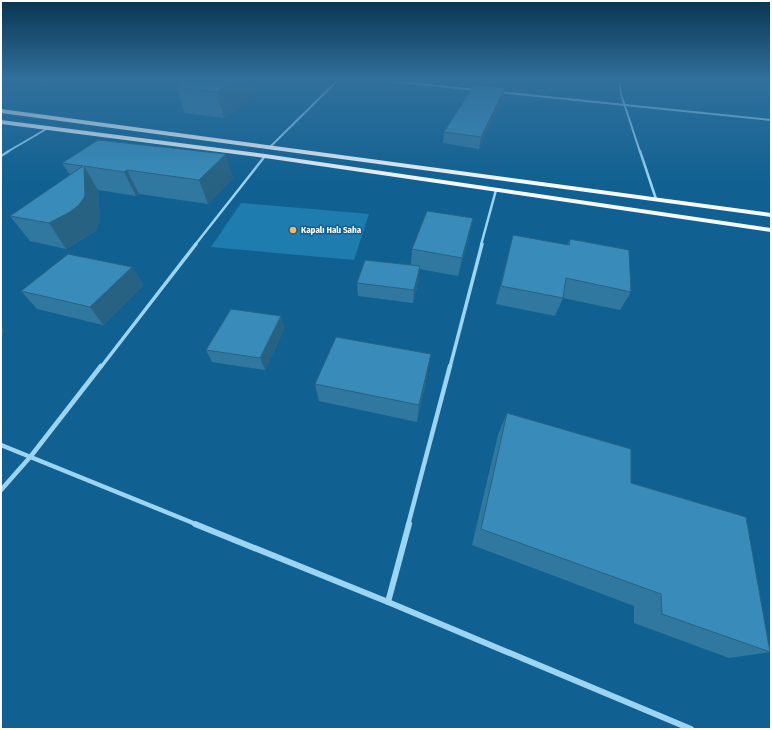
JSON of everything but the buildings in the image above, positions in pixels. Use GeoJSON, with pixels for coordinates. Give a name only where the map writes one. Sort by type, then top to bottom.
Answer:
{"type":"FeatureCollection","features":[{"type":"Feature","properties":{"kind":"highway"},"geometry":{"type":"LineString","coordinates":[[24,114],[771,215]]}},
{"type":"Feature","properties":{"kind":"highway"},"geometry":{"type":"LineString","coordinates":[[1,122],[265,156],[771,230]]}},
{"type":"Feature","properties":{"kind":"street"},"geometry":{"type":"LineString","coordinates":[[270,147],[303,114]]}},
{"type":"Feature","properties":{"kind":"street"},"geometry":{"type":"LineString","coordinates":[[628,114],[656,199]]}},
{"type":"Feature","properties":{"kind":"street"},"geometry":{"type":"LineString","coordinates":[[709,114],[771,120]]}},
{"type":"Feature","properties":{"kind":"street"},"geometry":{"type":"LineString","coordinates":[[1,156],[48,128]]}},
{"type":"Feature","properties":{"kind":"street"},"geometry":{"type":"LineString","coordinates":[[1,490],[31,456],[265,156]]}},
{"type":"Feature","properties":{"kind":"street"},"geometry":{"type":"LineString","coordinates":[[388,602],[496,190]]}},
{"type":"Feature","properties":{"kind":"street"},"geometry":{"type":"LineString","coordinates":[[1,445],[388,602],[692,729]]}},
{"type":"Feature","properties":{"kind":"shaded area","name":"Kapalı Halı Saha"},"geometry":{"type":"Polygon","coordinates":[[[241,203],[369,214],[354,260],[211,247],[241,203]]]}},
{"type":"Feature","properties":{"kind":"place","name":"Kapalı Halı Saha"},"geometry":{"type":"Point","coordinates":[293,230]}}]}
